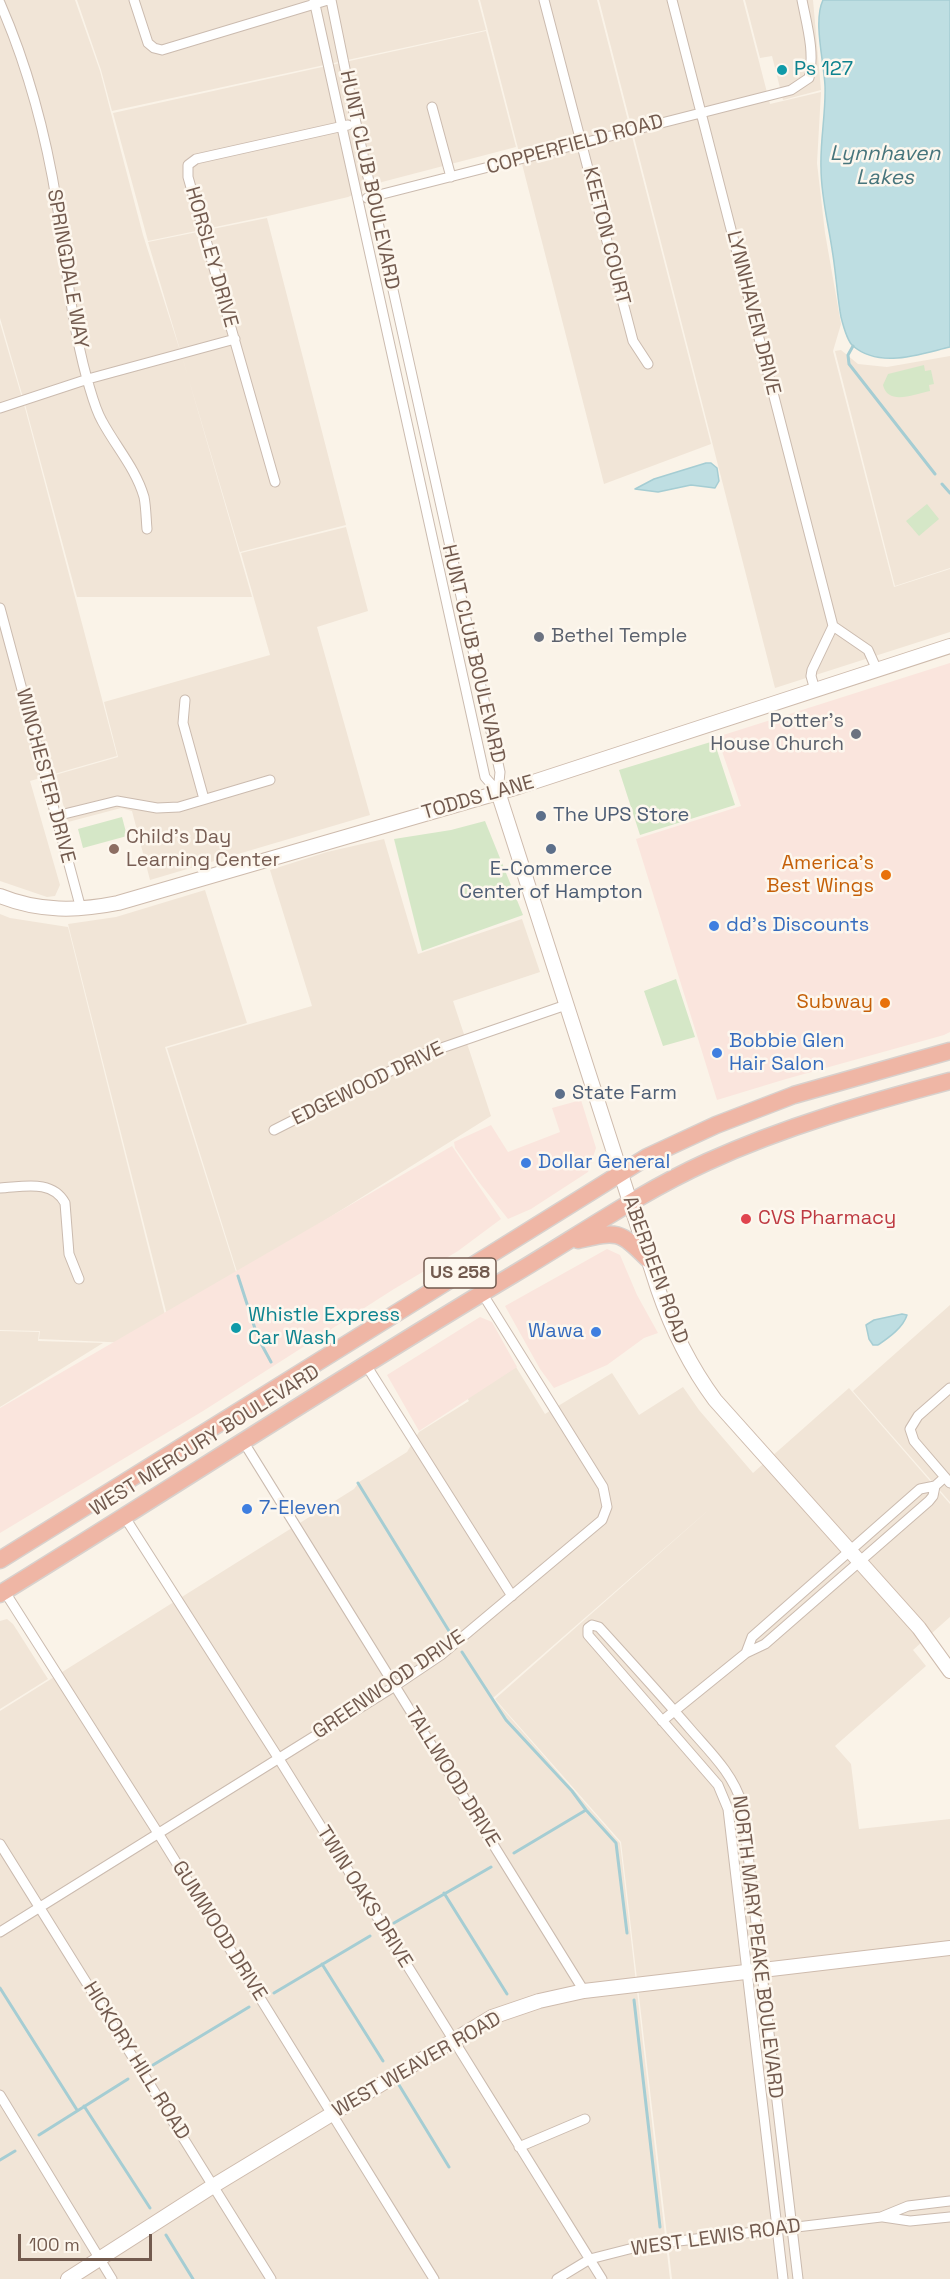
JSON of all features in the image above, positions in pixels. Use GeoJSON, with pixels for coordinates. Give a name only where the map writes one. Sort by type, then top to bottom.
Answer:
{"type":"FeatureCollection","features":[{"type":"Feature","properties":{"kind":"highway","name":"WEST MERCURY BOULEVARD"},"geometry":{"type":"LineString","coordinates":[[0,1560],[621,1173],[687,1138],[766,1104],[848,1078],[950,1051]]}},
{"type":"Feature","properties":{"kind":"highway","name":"WEST MERCURY BOULEVARD"},"geometry":{"type":"LineString","coordinates":[[1,1590],[630,1202],[687,1172],[781,1131],[857,1106],[950,1081]]}},
{"type":"Feature","properties":{"kind":"highway"},"geometry":{"type":"LineString","coordinates":[[565,1242],[603,1234],[617,1234],[632,1242],[648,1259]]}},
{"type":"Feature","properties":{"kind":"main road","name":"TODDS LANE"},"geometry":{"type":"LineString","coordinates":[[0,896],[38,907],[64,910],[118,903],[498,792],[950,646]]}},
{"type":"Feature","properties":{"kind":"main road","name":"ABERDEEN ROAD"},"geometry":{"type":"LineString","coordinates":[[498,792],[670,1324],[702,1382],[733,1421],[919,1628],[950,1671]]}},
{"type":"Feature","properties":{"kind":"main road","name":"WEST WEAVER ROAD"},"geometry":{"type":"LineString","coordinates":[[68,2279],[213,2186],[492,2017],[539,2001],[584,1990],[950,1948]]}},
{"type":"Feature","properties":{"kind":"street"},"geometry":{"type":"LineString","coordinates":[[134,0],[148,43],[162,50],[314,2],[330,0]]}},
{"type":"Feature","properties":{"kind":"street","name":"HUNT CLUB BOULEVARD"},"geometry":{"type":"LineString","coordinates":[[330,0],[500,772],[498,792]]}},
{"type":"Feature","properties":{"kind":"street","name":"KEETON COURT"},"geometry":{"type":"LineString","coordinates":[[544,0],[633,341],[648,364]]}},
{"type":"Feature","properties":{"kind":"street","name":"LYNNHAVEN DRIVE"},"geometry":{"type":"LineString","coordinates":[[672,0],[833,626]]}},
{"type":"Feature","properties":{"kind":"street","name":"COPPERFIELD ROAD"},"geometry":{"type":"LineString","coordinates":[[359,200],[791,90],[809,78],[811,68],[812,56],[802,0]]}},
{"type":"Feature","properties":{"kind":"street","name":"HUNT CLUB BOULEVARD"},"geometry":{"type":"LineString","coordinates":[[314,2],[484,777],[498,792]]}},
{"type":"Feature","properties":{"kind":"street","name":"SPRINGDALE WAY"},"geometry":{"type":"LineString","coordinates":[[0,3],[13,33],[31,88],[46,148],[57,205],[73,321],[88,380],[101,419],[131,465],[144,498],[147,529]]}},
{"type":"Feature","properties":{"kind":"street"},"geometry":{"type":"LineString","coordinates":[[432,107],[451,177]]}},
{"type":"Feature","properties":{"kind":"street","name":"HORSLEY DRIVE"},"geometry":{"type":"LineString","coordinates":[[275,482],[188,177],[188,165],[196,159],[356,123]]}},
{"type":"Feature","properties":{"kind":"street"},"geometry":{"type":"LineString","coordinates":[[0,408],[88,380],[235,339]]}},
{"type":"Feature","properties":{"kind":"street","name":"WINCHESTER DRIVE"},"geometry":{"type":"LineString","coordinates":[[0,608],[81,909]]}},
{"type":"Feature","properties":{"kind":"street"},"geometry":{"type":"LineString","coordinates":[[815,690],[811,676],[833,626],[868,650],[878,670]]}},
{"type":"Feature","properties":{"kind":"street"},"geometry":{"type":"LineString","coordinates":[[185,700],[183,723],[204,799]]}},
{"type":"Feature","properties":{"kind":"street"},"geometry":{"type":"LineString","coordinates":[[56,816],[117,801],[167,808],[270,780]]}},
{"type":"Feature","properties":{"kind":"street","name":"EDGEWOOD DRIVE"},"geometry":{"type":"LineString","coordinates":[[274,1130],[424,1054],[566,1005]]}},
{"type":"Feature","properties":{"kind":"street"},"geometry":{"type":"LineString","coordinates":[[0,1188],[42,1186],[57,1192],[65,1203],[69,1254],[79,1279]]}},
{"type":"Feature","properties":{"kind":"street","name":"GREENWOOD DRIVE"},"geometry":{"type":"LineString","coordinates":[[0,1932],[279,1759],[441,1655],[598,1525],[605,1514],[607,1500],[600,1481],[482,1293]]}},
{"type":"Feature","properties":{"kind":"street"},"geometry":{"type":"LineString","coordinates":[[366,1365],[512,1596]]}},
{"type":"Feature","properties":{"kind":"street"},"geometry":{"type":"LineString","coordinates":[[746,1653],[752,1636],[848,1550],[920,1490],[948,1480],[914,1442],[910,1430],[918,1416],[950,1388]]}},
{"type":"Feature","properties":{"kind":"street","name":"TALLWOOD DRIVE"},"geometry":{"type":"LineString","coordinates":[[243,1441],[584,1990]]}},
{"type":"Feature","properties":{"kind":"street"},"geometry":{"type":"LineString","coordinates":[[662,1721],[746,1653],[765,1644],[860,1563],[929,1501],[933,1496],[935,1486]]}},
{"type":"Feature","properties":{"kind":"street","name":"TWIN OAKS DRIVE"},"geometry":{"type":"LineString","coordinates":[[124,1516],[279,1759],[602,2279]]}},
{"type":"Feature","properties":{"kind":"street","name":"GUMWOOD DRIVE"},"geometry":{"type":"LineString","coordinates":[[1,1590],[158,1833],[434,2279]]}},
{"type":"Feature","properties":{"kind":"street","name":"NORTH MARY PEAKE BOULEVARD"},"geometry":{"type":"LineString","coordinates":[[783,2279],[754,1972],[742,1804],[729,1775],[675,1711],[599,1627],[589,1626],[588,1635],[718,1785],[724,1796],[754,1972],[798,2279]]}},
{"type":"Feature","properties":{"kind":"street","name":"HICKORY HILL ROAD"},"geometry":{"type":"LineString","coordinates":[[0,1844],[271,2279]]}},
{"type":"Feature","properties":{"kind":"street"},"geometry":{"type":"LineString","coordinates":[[0,2095],[112,2279]]}},
{"type":"Feature","properties":{"kind":"street"},"geometry":{"type":"LineString","coordinates":[[519,2146],[585,2119]]}},
{"type":"Feature","properties":{"kind":"street","name":"WEST LEWIS ROAD"},"geometry":{"type":"LineString","coordinates":[[881,2217],[908,2206],[950,2201]]}},
{"type":"Feature","properties":{"kind":"street","name":"WEST LEWIS ROAD"},"geometry":{"type":"LineString","coordinates":[[557,2279],[590,2259],[645,2245],[881,2217],[910,2221],[950,2217]]}},
{"type":"Feature","properties":{"kind":"shaded area"},"geometry":{"type":"Polygon","coordinates":[[[0,0],[75,0],[100,71],[143,235],[184,363],[252,597],[77,597],[0,318],[0,0]]]}},
{"type":"Feature","properties":{"kind":"shaded area"},"geometry":{"type":"Polygon","coordinates":[[[77,0],[478,0],[486,30],[112,111],[101,70],[77,0]]]}},
{"type":"Feature","properties":{"kind":"shaded area"},"geometry":{"type":"Polygon","coordinates":[[[480,0],[597,0],[711,444],[604,484],[480,0]]]}},
{"type":"Feature","properties":{"kind":"shaded area"},"geometry":{"type":"Polygon","coordinates":[[[599,0],[743,0],[770,104],[821,92],[817,163],[825,233],[841,324],[833,351],[894,587],[950,569],[950,632],[775,688],[599,0]]]}},
{"type":"Feature","properties":{"kind":"shaded area"},"geometry":{"type":"Polygon","coordinates":[[[745,0],[813,0],[821,90],[783,100],[772,56],[760,58],[745,0]]]}},
{"type":"Feature","properties":{"kind":"shaded area"},"geometry":{"type":"Polygon","coordinates":[[[486,31],[516,147],[382,182],[348,197],[148,241],[113,113],[486,31]]]}},
{"type":"Feature","properties":{"kind":"shaded area"},"geometry":{"type":"Polygon","coordinates":[[[267,218],[346,525],[240,552],[148,242],[267,218]]]}},
{"type":"Feature","properties":{"kind":"shaded area"},"geometry":{"type":"Polygon","coordinates":[[[0,323],[25,408],[117,756],[30,781],[60,885],[55,896],[47,897],[0,881],[0,323]]]}},
{"type":"Feature","properties":{"kind":"shaded area"},"geometry":{"type":"Polygon","coordinates":[[[841,350],[858,364],[887,367],[950,356],[950,568],[895,586],[835,351],[841,350]]]}},
{"type":"Feature","properties":{"kind":"shaded area"},"geometry":{"type":"Polygon","coordinates":[[[346,527],[368,611],[317,627],[370,815],[150,880],[132,811],[121,808],[68,822],[55,775],[118,757],[104,702],[270,655],[241,553],[346,527]]]}},
{"type":"Feature","properties":{"kind":"shaded area"},"geometry":{"type":"Polygon","coordinates":[[[950,663],[950,1032],[717,1100],[636,839],[741,806],[717,737],[950,663]]]}},
{"type":"Feature","properties":{"kind":"shaded area"},"geometry":{"type":"Polygon","coordinates":[[[384,839],[418,954],[522,919],[540,972],[453,1001],[491,1116],[238,1275],[167,1048],[312,1006],[270,870],[327,852],[384,839]]]}},
{"type":"Feature","properties":{"kind":"shaded area"},"geometry":{"type":"Polygon","coordinates":[[[205,890],[247,1023],[165,1047],[237,1275],[168,1319],[68,924],[116,917],[205,890]]]}},
{"type":"Feature","properties":{"kind":"shaded area"},"geometry":{"type":"Polygon","coordinates":[[[0,914],[10,918],[68,927],[166,1319],[131,1343],[39,1339],[40,1331],[0,1330],[0,914]]]}},
{"type":"Feature","properties":{"kind":"shaded area"},"geometry":{"type":"Polygon","coordinates":[[[581,1100],[596,1148],[588,1172],[531,1209],[508,1219],[478,1181],[455,1148],[454,1142],[491,1125],[508,1152],[560,1132],[552,1108],[581,1100]]]}},
{"type":"Feature","properties":{"kind":"shaded area"},"geometry":{"type":"Polygon","coordinates":[[[452,1146],[501,1219],[458,1251],[394,1289],[203,1411],[0,1533],[0,1408],[452,1146]]]}},
{"type":"Feature","properties":{"kind":"shaded area"},"geometry":{"type":"Polygon","coordinates":[[[607,1249],[620,1255],[637,1295],[658,1333],[644,1338],[607,1365],[554,1388],[540,1369],[505,1306],[607,1249]]]}},
{"type":"Feature","properties":{"kind":"shaded area"},"geometry":{"type":"Polygon","coordinates":[[[950,1305],[950,1502],[853,1391],[950,1305]]]}},
{"type":"Feature","properties":{"kind":"shaded area"},"geometry":{"type":"Polygon","coordinates":[[[480,1317],[492,1322],[517,1367],[419,1431],[387,1375],[480,1317]]]}},
{"type":"Feature","properties":{"kind":"shaded area"},"geometry":{"type":"Polygon","coordinates":[[[0,1331],[39,1332],[38,1341],[103,1343],[0,1407],[0,1331]]]}},
{"type":"Feature","properties":{"kind":"shaded area"},"geometry":{"type":"Polygon","coordinates":[[[516,1367],[545,1414],[612,1373],[639,1415],[683,1387],[699,1410],[753,1473],[849,1388],[950,1504],[950,1617],[913,1650],[926,1666],[835,1746],[851,1764],[859,1829],[950,1819],[950,2279],[672,2279],[621,1842],[495,1699],[712,1507],[493,1698],[620,1843],[670,2279],[0,2279],[0,1711],[354,1489],[359,1482],[407,1452],[419,1432],[469,1401],[467,1398],[516,1367]]]}},
{"type":"Feature","properties":{"kind":"shaded area"},"geometry":{"type":"Polygon","coordinates":[[[7,1619],[13,1624],[48,1679],[0,1709],[0,1621],[7,1619]]]}},
{"type":"Feature","properties":{"kind":"green space"},"geometry":{"type":"Polygon","coordinates":[[[924,365],[925,371],[931,370],[934,384],[929,385],[930,391],[896,397],[886,391],[883,385],[888,374],[924,365]]]}},
{"type":"Feature","properties":{"kind":"green space"},"geometry":{"type":"Polygon","coordinates":[[[927,504],[939,519],[919,536],[906,521],[927,504]]]}},
{"type":"Feature","properties":{"kind":"green space"},"geometry":{"type":"Polygon","coordinates":[[[714,741],[735,805],[640,835],[619,770],[714,741]]]}},
{"type":"Feature","properties":{"kind":"green space"},"geometry":{"type":"Polygon","coordinates":[[[122,817],[127,836],[83,848],[78,829],[122,817]]]}},
{"type":"Feature","properties":{"kind":"green space"},"geometry":{"type":"Polygon","coordinates":[[[485,821],[523,915],[422,951],[394,839],[451,830],[485,821]]]}},
{"type":"Feature","properties":{"kind":"green space"},"geometry":{"type":"Polygon","coordinates":[[[676,979],[695,1037],[663,1046],[644,991],[676,979]]]}},
{"type":"Feature","properties":{"kind":"water","name":"Lynnhaven Lakes"},"geometry":{"type":"Polygon","coordinates":[[[823,0],[950,0],[950,347],[900,358],[875,357],[853,346],[846,333],[841,317],[821,178],[825,86],[819,19],[823,0]]]}},
{"type":"Feature","properties":{"kind":"water"},"geometry":{"type":"Polygon","coordinates":[[[711,463],[717,468],[719,481],[715,488],[691,485],[658,492],[635,489],[654,479],[711,463]]]}},
{"type":"Feature","properties":{"kind":"water"},"geometry":{"type":"Polygon","coordinates":[[[907,1315],[899,1328],[878,1345],[873,1345],[866,1325],[874,1320],[907,1315]]]}},
{"type":"Feature","properties":{"kind":"waterway"},"geometry":{"type":"LineString","coordinates":[[853,346],[848,355],[849,364],[935,474]]}},
{"type":"Feature","properties":{"kind":"waterway"},"geometry":{"type":"LineString","coordinates":[[942,484],[950,493]]}},
{"type":"Feature","properties":{"kind":"waterway"},"geometry":{"type":"LineString","coordinates":[[238,1276],[258,1338],[271,1362]]}},
{"type":"Feature","properties":{"kind":"waterway"},"geometry":{"type":"LineString","coordinates":[[358,1483],[449,1631]]}},
{"type":"Feature","properties":{"kind":"waterway"},"geometry":{"type":"LineString","coordinates":[[462,1652],[506,1720],[572,1791],[616,1843],[627,1933]]}},
{"type":"Feature","properties":{"kind":"waterway"},"geometry":{"type":"LineString","coordinates":[[514,1853],[586,1810]]}},
{"type":"Feature","properties":{"kind":"waterway"},"geometry":{"type":"LineString","coordinates":[[394,1923],[491,1867]]}},
{"type":"Feature","properties":{"kind":"waterway"},"geometry":{"type":"LineString","coordinates":[[444,1893],[507,1994]]}},
{"type":"Feature","properties":{"kind":"waterway"},"geometry":{"type":"LineString","coordinates":[[274,1993],[370,1936]]}},
{"type":"Feature","properties":{"kind":"waterway"},"geometry":{"type":"LineString","coordinates":[[322,1964],[383,2061]]}},
{"type":"Feature","properties":{"kind":"waterway"},"geometry":{"type":"LineString","coordinates":[[0,1988],[77,2110]]}},
{"type":"Feature","properties":{"kind":"waterway"},"geometry":{"type":"LineString","coordinates":[[634,2000],[660,2227]]}},
{"type":"Feature","properties":{"kind":"waterway"},"geometry":{"type":"LineString","coordinates":[[153,2065],[249,2007]]}},
{"type":"Feature","properties":{"kind":"waterway"},"geometry":{"type":"LineString","coordinates":[[39,2135],[128,2079]]}},
{"type":"Feature","properties":{"kind":"waterway"},"geometry":{"type":"LineString","coordinates":[[399,2085],[449,2167]]}},
{"type":"Feature","properties":{"kind":"waterway"},"geometry":{"type":"LineString","coordinates":[[84,2106],[150,2208]]}},
{"type":"Feature","properties":{"kind":"waterway"},"geometry":{"type":"LineString","coordinates":[[0,2160],[15,2151]]}},
{"type":"Feature","properties":{"kind":"waterway"},"geometry":{"type":"LineString","coordinates":[[166,2235],[193,2279]]}},
{"type":"Feature","properties":{"kind":"place","name":"Ps 127"},"geometry":{"type":"Point","coordinates":[782,70]}},
{"type":"Feature","properties":{"kind":"place","name":"Bethel Temple"},"geometry":{"type":"Point","coordinates":[539,637]}},
{"type":"Feature","properties":{"kind":"place","name":"Potter’s House Church"},"geometry":{"type":"Point","coordinates":[856,734]}},
{"type":"Feature","properties":{"kind":"place","name":"The UPS Store"},"geometry":{"type":"Point","coordinates":[541,816]}},
{"type":"Feature","properties":{"kind":"place","name":"Child's Day Learning Center"},"geometry":{"type":"Point","coordinates":[114,849]}},
{"type":"Feature","properties":{"kind":"place","name":"E-Commerce Center of Hampton"},"geometry":{"type":"Point","coordinates":[551,849]}},
{"type":"Feature","properties":{"kind":"place","name":"America's Best Wings"},"geometry":{"type":"Point","coordinates":[886,875]}},
{"type":"Feature","properties":{"kind":"place","name":"dd's Discounts"},"geometry":{"type":"Point","coordinates":[714,926]}},
{"type":"Feature","properties":{"kind":"place","name":"Subway"},"geometry":{"type":"Point","coordinates":[885,1003]}},
{"type":"Feature","properties":{"kind":"place","name":"Bobbie Glen Hair Salon"},"geometry":{"type":"Point","coordinates":[717,1053]}},
{"type":"Feature","properties":{"kind":"place","name":"State Farm"},"geometry":{"type":"Point","coordinates":[560,1094]}},
{"type":"Feature","properties":{"kind":"place","name":"Dollar General"},"geometry":{"type":"Point","coordinates":[526,1163]}},
{"type":"Feature","properties":{"kind":"place","name":"CVS Pharmacy"},"geometry":{"type":"Point","coordinates":[746,1219]}},
{"type":"Feature","properties":{"kind":"place","name":"Whistle Express Car Wash"},"geometry":{"type":"Point","coordinates":[236,1328]}},
{"type":"Feature","properties":{"kind":"place","name":"Wawa"},"geometry":{"type":"Point","coordinates":[596,1332]}},
{"type":"Feature","properties":{"kind":"place","name":"7-Eleven"},"geometry":{"type":"Point","coordinates":[247,1509]}}]}
